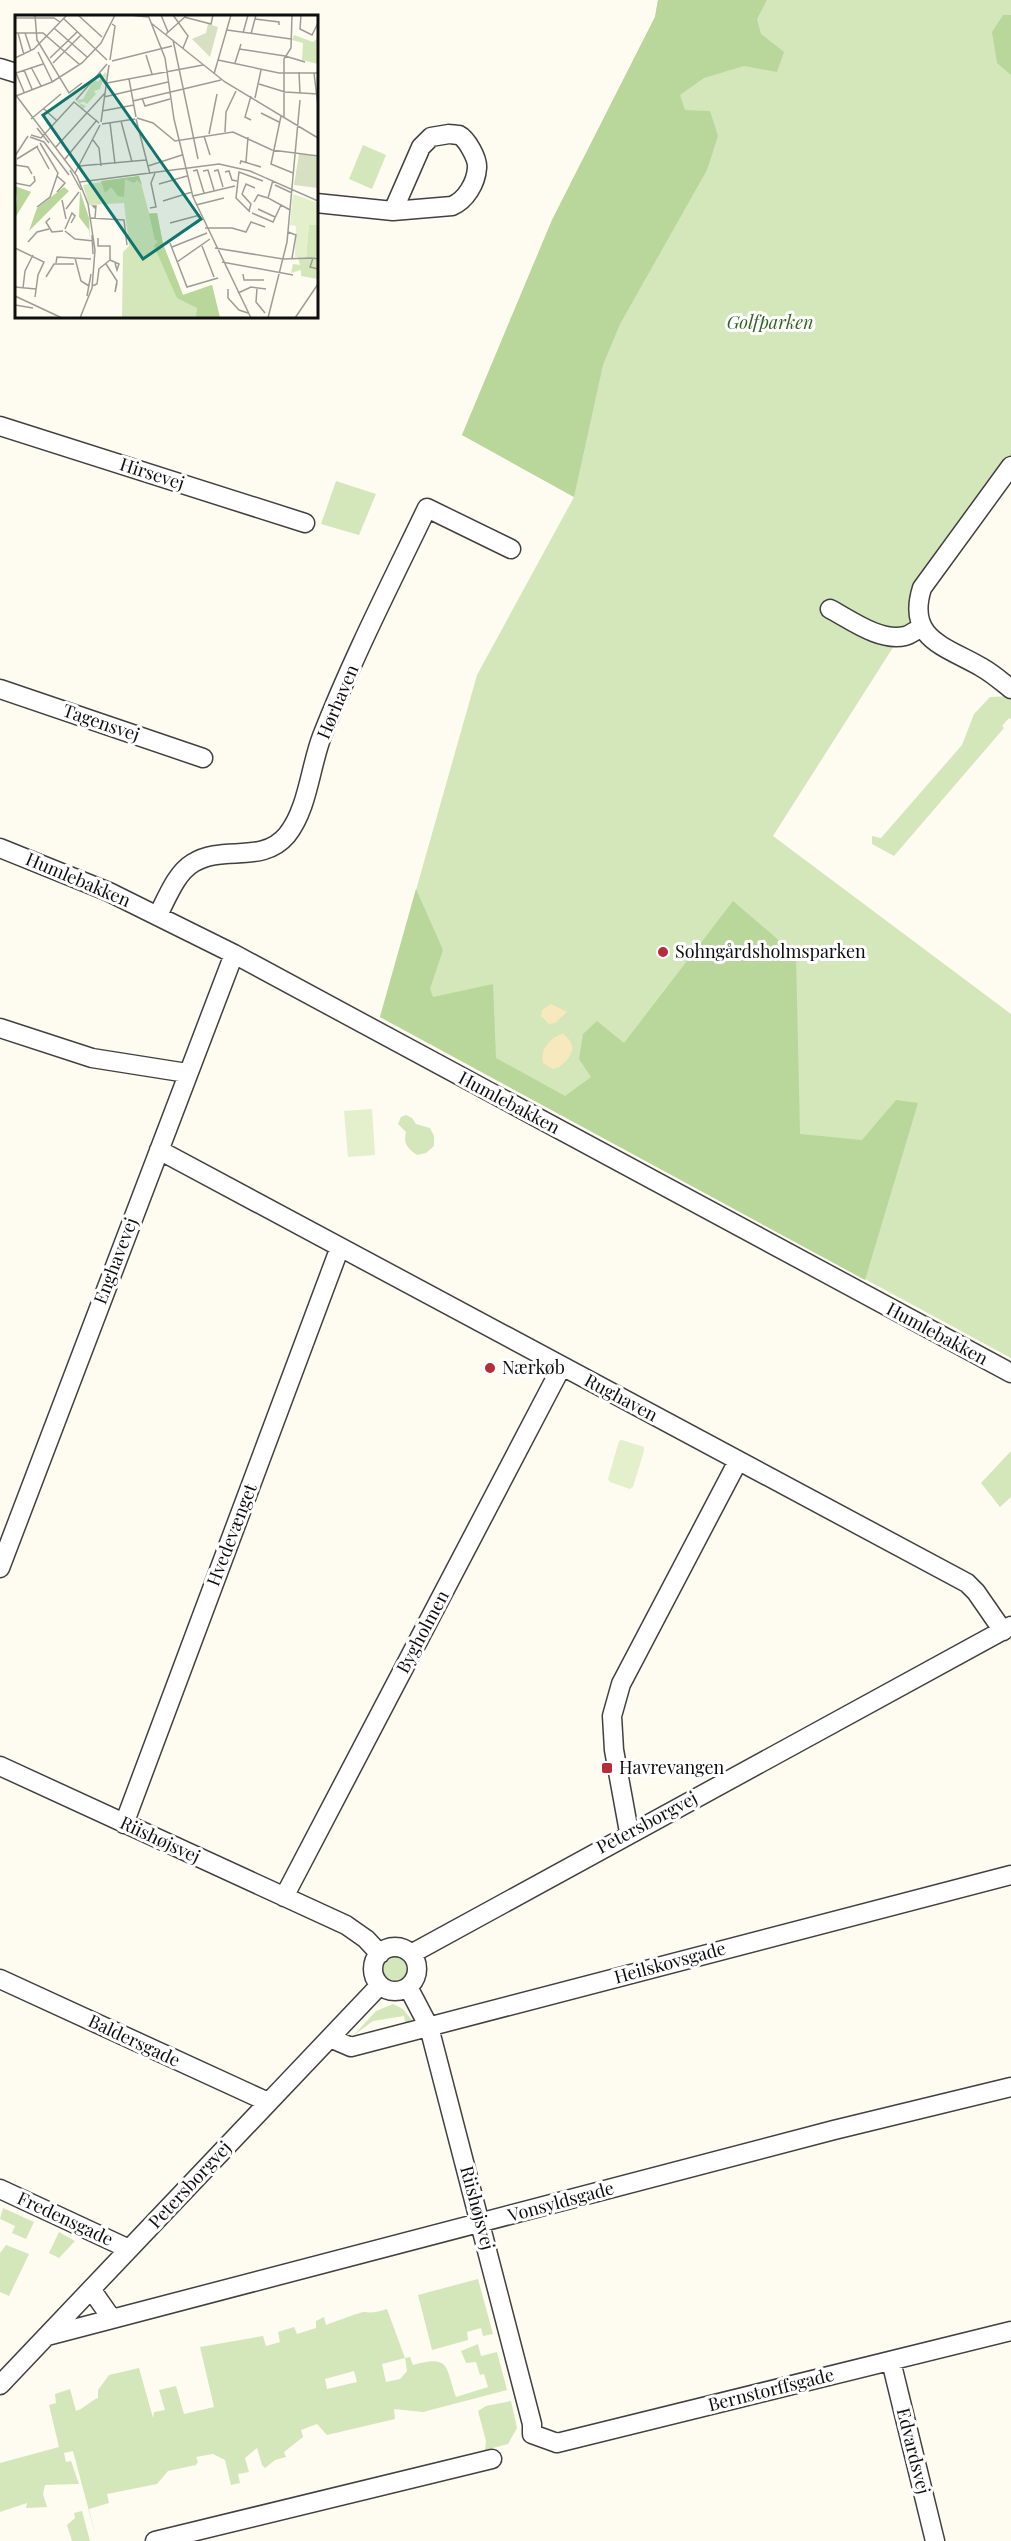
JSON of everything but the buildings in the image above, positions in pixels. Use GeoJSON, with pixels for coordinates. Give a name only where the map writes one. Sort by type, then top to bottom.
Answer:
{"type":"FeatureCollection","features":[{"type":"Feature","properties":{"kind":"street"},"geometry":{"type":"LineString","coordinates":[[0,68],[15,73]]}},
{"type":"Feature","properties":{"kind":"street"},"geometry":{"type":"LineString","coordinates":[[318,203],[393,211],[452,206],[461,202],[467,195],[477,168],[475,159],[460,136],[449,134],[431,137],[421,147],[393,211]]}},
{"type":"Feature","properties":{"kind":"street","name":"Hirsevej"},"geometry":{"type":"LineString","coordinates":[[0,426],[305,523]]}},
{"type":"Feature","properties":{"kind":"street"},"geometry":{"type":"LineString","coordinates":[[1011,466],[922,588],[917,615],[922,627],[941,647],[980,666],[1011,689]]}},
{"type":"Feature","properties":{"kind":"street","name":"Hørhaven"},"geometry":{"type":"LineString","coordinates":[[158,915],[180,876],[193,863],[215,855],[261,852],[272,848],[288,833],[300,807],[321,738],[426,508],[511,549]]}},
{"type":"Feature","properties":{"kind":"street"},"geometry":{"type":"LineString","coordinates":[[830,609],[875,633],[892,637],[906,636],[922,627]]}},
{"type":"Feature","properties":{"kind":"street","name":"Tagensvej"},"geometry":{"type":"LineString","coordinates":[[0,689],[203,758]]}},
{"type":"Feature","properties":{"kind":"street","name":"Humlebakken"},"geometry":{"type":"LineString","coordinates":[[0,848],[109,892],[234,954],[1011,1373]]}},
{"type":"Feature","properties":{"kind":"street","name":"Enghavevej"},"geometry":{"type":"LineString","coordinates":[[0,1568],[234,954]]}},
{"type":"Feature","properties":{"kind":"street"},"geometry":{"type":"LineString","coordinates":[[0,1028],[92,1058],[187,1074]]}},
{"type":"Feature","properties":{"kind":"street","name":"Rughaven"},"geometry":{"type":"LineString","coordinates":[[159,1150],[967,1583],[1007,1628]]}},
{"type":"Feature","properties":{"kind":"street","name":"Hvedevænget"},"geometry":{"type":"LineString","coordinates":[[124,1824],[340,1247]]}},
{"type":"Feature","properties":{"kind":"street","name":"Bygholmen"},"geometry":{"type":"LineString","coordinates":[[284,1897],[562,1366]]}},
{"type":"Feature","properties":{"kind":"street"},"geometry":{"type":"LineString","coordinates":[[629,1832],[614,1750],[612,1716],[621,1684],[738,1461]]}},
{"type":"Feature","properties":{"kind":"street","name":"Petersborgvej"},"geometry":{"type":"LineString","coordinates":[[411,1954],[629,1832],[1007,1628]]}},
{"type":"Feature","properties":{"kind":"street","name":"Riishøjsvej"},"geometry":{"type":"LineString","coordinates":[[0,1766],[346,1925],[380,1954]]}},
{"type":"Feature","properties":{"kind":"street","name":"Heilskovsgade"},"geometry":{"type":"LineString","coordinates":[[330,2038],[351,2047],[1011,1875]]}},
{"type":"Feature","properties":{"kind":"street"},"geometry":{"type":"LineString","coordinates":[[391,1948],[398,1948],[411,1954],[417,1967],[416,1975],[408,1987],[403,1990],[390,1991],[380,1985],[374,1973],[374,1966],[380,1954],[391,1948]]}},
{"type":"Feature","properties":{"kind":"street","name":"Baldersgade"},"geometry":{"type":"LineString","coordinates":[[0,1979],[268,2102]]}},
{"type":"Feature","properties":{"kind":"street","name":"Petersborgvej"},"geometry":{"type":"LineString","coordinates":[[0,2385],[380,1985]]}},
{"type":"Feature","properties":{"kind":"street","name":"Riishøjsvej"},"geometry":{"type":"LineString","coordinates":[[408,1987],[429,2027],[532,2424],[532,2434]]}},
{"type":"Feature","properties":{"kind":"street","name":"Vonsyldsgade"},"geometry":{"type":"LineString","coordinates":[[47,2336],[834,2130],[1011,2087]]}},
{"type":"Feature","properties":{"kind":"street","name":"Fredensgade"},"geometry":{"type":"LineString","coordinates":[[0,2189],[129,2249]]}},
{"type":"Feature","properties":{"kind":"street"},"geometry":{"type":"LineString","coordinates":[[91,2289],[112,2319]]}},
{"type":"Feature","properties":{"kind":"street","name":"Bernstorffsgade"},"geometry":{"type":"LineString","coordinates":[[532,2434],[557,2443],[1011,2331]]}},
{"type":"Feature","properties":{"kind":"street","name":"Edvardsvej"},"geometry":{"type":"LineString","coordinates":[[891,2361],[935,2541]]}},
{"type":"Feature","properties":{"kind":"street"},"geometry":{"type":"LineString","coordinates":[[155,2541],[492,2459]]}},
{"type":"Feature","properties":{"kind":"green space","name":"Golfparken"},"geometry":{"type":"Polygon","coordinates":[[[658,0],[1011,0],[1011,464],[910,603],[909,630],[892,649],[773,836],[1011,1014],[1011,1358],[380,1017],[477,675],[574,497],[462,435],[552,220],[655,17],[658,0]]]}},
{"type":"Feature","properties":{"kind":"green space"},"geometry":{"type":"Polygon","coordinates":[[[658,0],[767,0],[757,19],[761,34],[784,52],[777,72],[744,66],[704,78],[680,95],[685,110],[710,111],[718,136],[707,170],[620,324],[603,365],[574,497],[462,435],[552,220],[655,17],[658,0]]]}},
{"type":"Feature","properties":{"kind":"green space"},"geometry":{"type":"Polygon","coordinates":[[[1003,15],[1011,15],[1011,75],[997,63],[992,32],[1003,15]]]}},
{"type":"Feature","properties":{"kind":"green space"},"geometry":{"type":"Polygon","coordinates":[[[363,145],[386,155],[372,189],[349,179],[363,145]]]}},
{"type":"Feature","properties":{"kind":"green space"},"geometry":{"type":"Polygon","coordinates":[[[336,481],[376,494],[359,535],[321,524],[336,481]]]}},
{"type":"Feature","properties":{"kind":"green space"},"geometry":{"type":"Polygon","coordinates":[[[1011,696],[1011,719],[1009,718],[1002,726],[1004,728],[894,856],[872,844],[872,836],[881,838],[962,745],[974,714],[990,697],[1011,696]]]}},
{"type":"Feature","properties":{"kind":"green space"},"geometry":{"type":"Polygon","coordinates":[[[416,889],[443,950],[430,989],[433,997],[493,984],[496,1058],[565,1096],[591,1077],[579,1059],[583,1034],[597,1021],[624,1043],[733,901],[796,955],[800,1134],[862,1140],[896,1100],[918,1103],[865,1280],[380,1017],[416,889]]]}},
{"type":"Feature","properties":{"kind":"green space"},"geometry":{"type":"Polygon","coordinates":[[[372,1109],[375,1155],[348,1157],[344,1111],[372,1109]]]}},
{"type":"Feature","properties":{"kind":"green space"},"geometry":{"type":"Polygon","coordinates":[[[406,1115],[416,1124],[430,1128],[434,1136],[434,1146],[426,1153],[417,1155],[407,1145],[406,1132],[398,1124],[401,1117],[406,1115]]]}},
{"type":"Feature","properties":{"kind":"green space"},"geometry":{"type":"Polygon","coordinates":[[[619,1441],[644,1447],[633,1487],[630,1489],[610,1482],[608,1479],[619,1441]]]}},
{"type":"Feature","properties":{"kind":"green space"},"geometry":{"type":"Polygon","coordinates":[[[1011,1451],[1011,1497],[1000,1507],[981,1483],[1011,1451]]]}},
{"type":"Feature","properties":{"kind":"green space"},"geometry":{"type":"Polygon","coordinates":[[[396,1956],[406,1960],[410,1970],[406,1980],[396,1984],[386,1980],[382,1970],[386,1960],[396,1956]]]}},
{"type":"Feature","properties":{"kind":"green space"},"geometry":{"type":"Polygon","coordinates":[[[393,2004],[403,2009],[415,2024],[406,2027],[404,2016],[373,2021],[354,2035],[376,2011],[393,2004]]]}},
{"type":"Feature","properties":{"kind":"green space"},"geometry":{"type":"Polygon","coordinates":[[[3,2208],[34,2222],[26,2239],[12,2233],[15,2226],[0,2219],[3,2208]]]}},
{"type":"Feature","properties":{"kind":"green space"},"geometry":{"type":"Polygon","coordinates":[[[59,2232],[75,2241],[59,2258],[49,2253],[59,2232]]]}},
{"type":"Feature","properties":{"kind":"green space"},"geometry":{"type":"Polygon","coordinates":[[[6,2245],[29,2254],[9,2296],[0,2292],[0,2253],[6,2245]]]}},
{"type":"Feature","properties":{"kind":"green space"},"geometry":{"type":"Polygon","coordinates":[[[478,2279],[493,2334],[483,2336],[481,2328],[467,2332],[468,2340],[432,2350],[418,2295],[478,2279]]]}},
{"type":"Feature","properties":{"kind":"green space"},"geometry":{"type":"Polygon","coordinates":[[[387,2309],[405,2358],[410,2357],[413,2365],[434,2361],[444,2365],[456,2397],[488,2387],[484,2374],[480,2375],[476,2362],[466,2363],[461,2351],[478,2344],[481,2356],[497,2352],[507,2390],[423,2412],[394,2409],[395,2419],[327,2435],[317,2424],[301,2430],[303,2437],[284,2452],[286,2457],[275,2460],[265,2468],[257,2448],[245,2458],[249,2472],[238,2474],[240,2483],[231,2485],[225,2460],[213,2454],[196,2457],[198,2462],[196,2465],[168,2471],[157,2484],[107,2494],[109,2503],[89,2509],[97,2541],[73,2451],[64,2453],[66,2462],[71,2461],[79,2484],[45,2485],[43,2494],[47,2507],[26,2508],[27,2503],[0,2512],[0,2463],[59,2447],[49,2405],[56,2403],[55,2394],[70,2389],[76,2411],[98,2398],[98,2390],[109,2375],[139,2368],[153,2418],[154,2412],[165,2410],[159,2390],[176,2386],[184,2414],[214,2407],[200,2347],[263,2336],[266,2346],[280,2342],[278,2332],[294,2327],[297,2334],[316,2328],[316,2321],[324,2317],[326,2325],[362,2312],[387,2309]],[[405,2358],[382,2364],[386,2382],[400,2379],[407,2371],[405,2358]],[[354,2371],[325,2379],[327,2389],[357,2382],[354,2371]]]}},
{"type":"Feature","properties":{"kind":"green space"},"geometry":{"type":"Polygon","coordinates":[[[511,2401],[517,2428],[508,2444],[485,2450],[486,2441],[478,2411],[486,2406],[511,2401]]]}},
{"type":"Feature","properties":{"kind":"green space"},"geometry":{"type":"Polygon","coordinates":[[[82,2511],[90,2541],[72,2541],[67,2525],[75,2518],[74,2513],[82,2511]]]}},
{"type":"Feature","properties":{"kind":"sand"},"geometry":{"type":"Polygon","coordinates":[[[551,1004],[567,1012],[555,1023],[549,1024],[541,1016],[542,1010],[551,1004]]]}},
{"type":"Feature","properties":{"kind":"sand"},"geometry":{"type":"Polygon","coordinates":[[[563,1034],[571,1042],[572,1051],[564,1063],[553,1069],[543,1063],[543,1053],[550,1041],[563,1034]]]}},
{"type":"Feature","properties":{"kind":"place","name":"Sohngårdsholmsparken"},"geometry":{"type":"Point","coordinates":[663,952]}},
{"type":"Feature","properties":{"kind":"place","name":"Nærkøb"},"geometry":{"type":"Point","coordinates":[490,1368]}},
{"type":"Feature","properties":{"kind":"place","name":"Havrevangen"},"geometry":{"type":"Point","coordinates":[607,1768]}}]}
